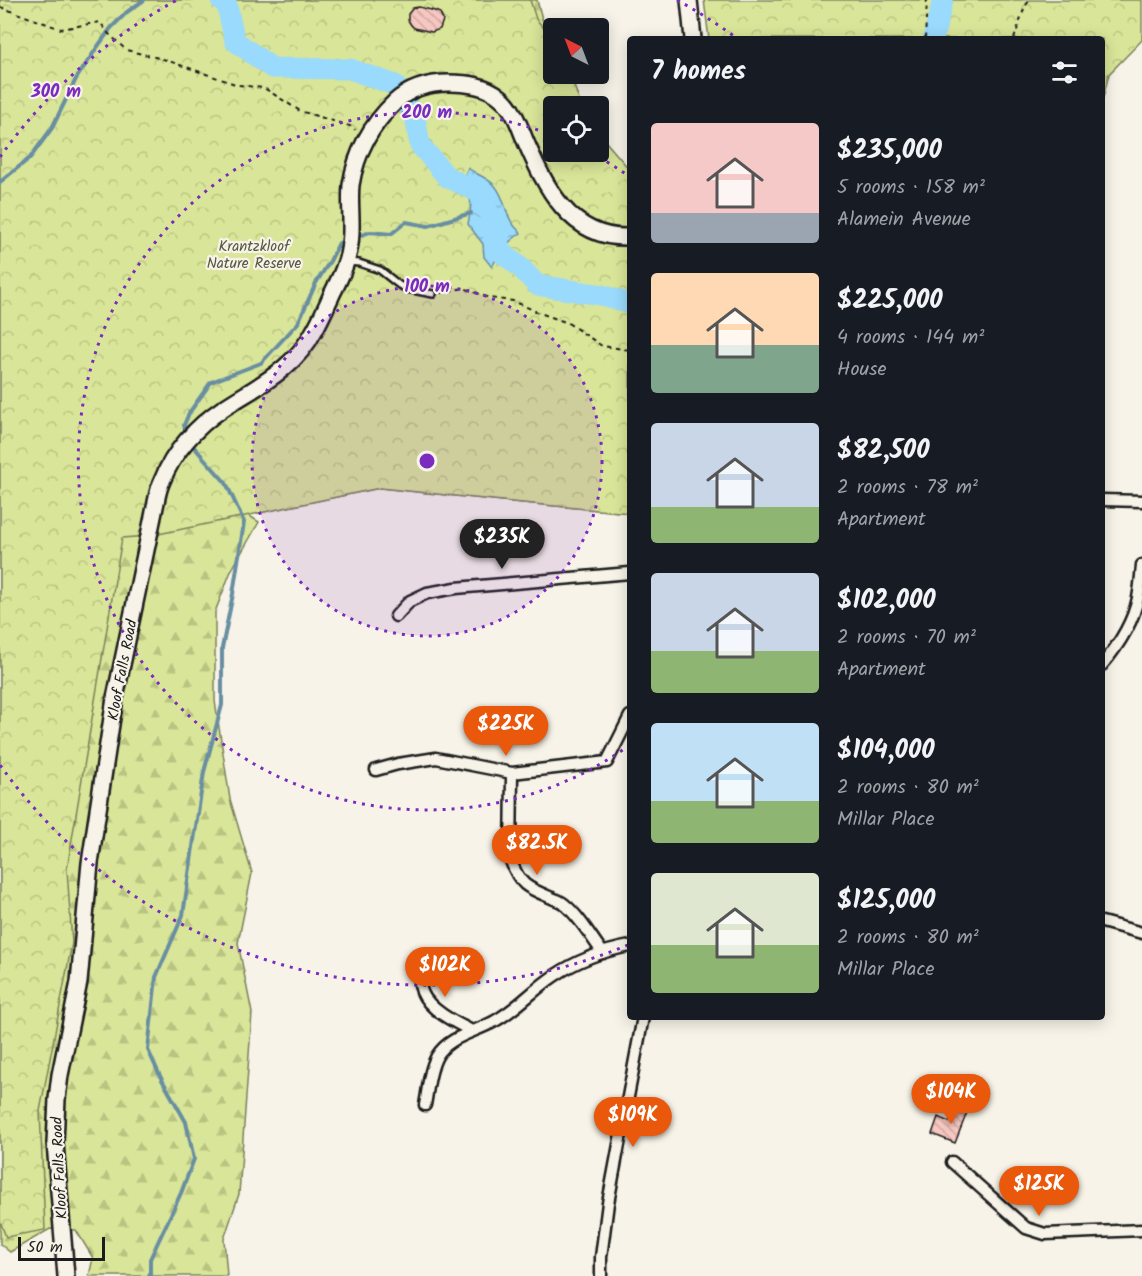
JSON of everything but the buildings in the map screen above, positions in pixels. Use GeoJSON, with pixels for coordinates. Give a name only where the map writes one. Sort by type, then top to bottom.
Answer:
{"type":"FeatureCollection","features":[{"type":"Feature","properties":{"kind":"main road"},"geometry":{"type":"LineString","coordinates":[[688,0],[693,36]]}},
{"type":"Feature","properties":{"kind":"main road","name":"Kloof Falls Road"},"geometry":{"type":"LineString","coordinates":[[66,1276],[55,1153],[60,1075],[79,982],[90,863],[115,698],[155,507],[162,481],[173,459],[188,438],[205,423],[281,371],[307,344],[343,273],[346,262],[350,239],[351,185],[358,156],[374,126],[396,101],[412,90],[425,85],[458,83],[486,89],[500,97],[510,109],[554,197],[578,222],[610,236],[627,237]]}},
{"type":"Feature","properties":{"kind":"street"},"geometry":{"type":"LineString","coordinates":[[1105,500],[1142,501]]}},
{"type":"Feature","properties":{"kind":"street"},"geometry":{"type":"LineString","coordinates":[[1105,662],[1115,650],[1130,623],[1138,599],[1142,565]]}},
{"type":"Feature","properties":{"kind":"street"},"geometry":{"type":"LineString","coordinates":[[396,616],[410,601],[427,593],[456,588],[627,573]]}},
{"type":"Feature","properties":{"kind":"street"},"geometry":{"type":"LineString","coordinates":[[376,770],[436,758],[512,772],[608,762],[627,722]]}},
{"type":"Feature","properties":{"kind":"street"},"geometry":{"type":"LineString","coordinates":[[512,772],[511,861],[515,873],[522,883],[531,889],[563,902],[603,953]]}},
{"type":"Feature","properties":{"kind":"street"},"geometry":{"type":"LineString","coordinates":[[1105,923],[1142,933]]}},
{"type":"Feature","properties":{"kind":"street"},"geometry":{"type":"LineString","coordinates":[[425,1105],[432,1070],[437,1056],[445,1047],[472,1031],[494,1022],[553,976],[576,963],[627,947]]}},
{"type":"Feature","properties":{"kind":"street"},"geometry":{"type":"LineString","coordinates":[[418,963],[418,975],[423,994],[431,1005],[472,1031]]}},
{"type":"Feature","properties":{"kind":"street"},"geometry":{"type":"LineString","coordinates":[[601,1276],[608,1203],[642,1020]]}},
{"type":"Feature","properties":{"kind":"street"},"geometry":{"type":"LineString","coordinates":[[952,1162],[1026,1228],[1045,1234],[1142,1230]]}},
{"type":"Feature","properties":{"kind":"lane"},"geometry":{"type":"LineString","coordinates":[[346,262],[380,270],[407,290],[433,294]]}},
{"type":"Feature","properties":{"kind":"path"},"geometry":{"type":"LineString","coordinates":[[925,36],[927,0]]}},
{"type":"Feature","properties":{"kind":"path"},"geometry":{"type":"LineString","coordinates":[[1015,36],[1025,6],[1030,0]]}},
{"type":"Feature","properties":{"kind":"path"},"geometry":{"type":"LineString","coordinates":[[0,7],[61,29],[100,22],[126,50],[163,59],[238,85],[264,88],[300,111],[353,127],[365,140]]}},
{"type":"Feature","properties":{"kind":"path"},"geometry":{"type":"LineString","coordinates":[[433,294],[464,288],[489,298],[513,301],[540,314],[568,323],[602,346],[627,350]]}},
{"type":"Feature","properties":{"kind":"green space","name":"Krantzkloof Nature Reserve"},"geometry":{"type":"Polygon","coordinates":[[[0,0],[537,0],[543,20],[543,84],[553,84],[554,96],[543,96],[543,162],[556,162],[627,499],[627,513],[380,488],[248,515],[259,522],[231,571],[215,612],[215,701],[230,799],[252,873],[238,943],[252,1013],[239,1194],[224,1239],[227,1276],[89,1276],[93,1258],[76,1230],[50,1229],[10,1252],[0,1244],[0,0]]]}},
{"type":"Feature","properties":{"kind":"green space","name":"Krantzkloof Nature Reserve"},"geometry":{"type":"Polygon","coordinates":[[[0,0],[530,0],[536,19],[543,27],[543,84],[573,84],[578,96],[543,96],[543,162],[609,162],[609,146],[627,167],[627,513],[380,488],[149,536],[122,538],[67,869],[72,943],[40,1111],[45,1230],[6,1237],[0,1221],[0,0]]]}},
{"type":"Feature","properties":{"kind":"green space"},"geometry":{"type":"Polygon","coordinates":[[[704,0],[1142,0],[1142,40],[1109,74],[1105,90],[1105,36],[709,36],[704,0]]]}},
{"type":"Feature","properties":{"kind":"water"},"geometry":{"type":"Polygon","coordinates":[[[468,168],[496,187],[508,216],[521,233],[504,248],[492,267],[484,257],[483,244],[468,224],[471,204],[465,180],[468,168]]]}},
{"type":"Feature","properties":{"kind":"waterway"},"geometry":{"type":"LineString","coordinates":[[0,182],[30,158],[52,128],[76,79],[111,28],[127,12],[144,0]]}},
{"type":"Feature","properties":{"kind":"waterway"},"geometry":{"type":"LineString","coordinates":[[221,0],[226,2],[235,41],[272,68],[350,69],[395,85],[415,117],[420,145],[447,177],[478,192],[489,213],[500,251],[537,285],[602,295],[627,303]]}},
{"type":"Feature","properties":{"kind":"waterway"},"geometry":{"type":"LineString","coordinates":[[934,36],[943,0]]}},
{"type":"Feature","properties":{"kind":"waterway"},"geometry":{"type":"LineString","coordinates":[[354,238],[370,232],[391,234],[406,222],[428,226],[471,213]]}},
{"type":"Feature","properties":{"kind":"waterway"},"geometry":{"type":"LineString","coordinates":[[187,436],[184,425],[189,413],[211,382],[261,363],[298,323],[316,283],[339,243],[347,240]]}},
{"type":"Feature","properties":{"kind":"waterway"},"geometry":{"type":"LineString","coordinates":[[150,1276],[150,1259],[194,1159],[186,1122],[148,1050],[156,977],[183,915],[204,772],[222,705],[222,648],[244,522],[226,483],[194,447]]}}]}
